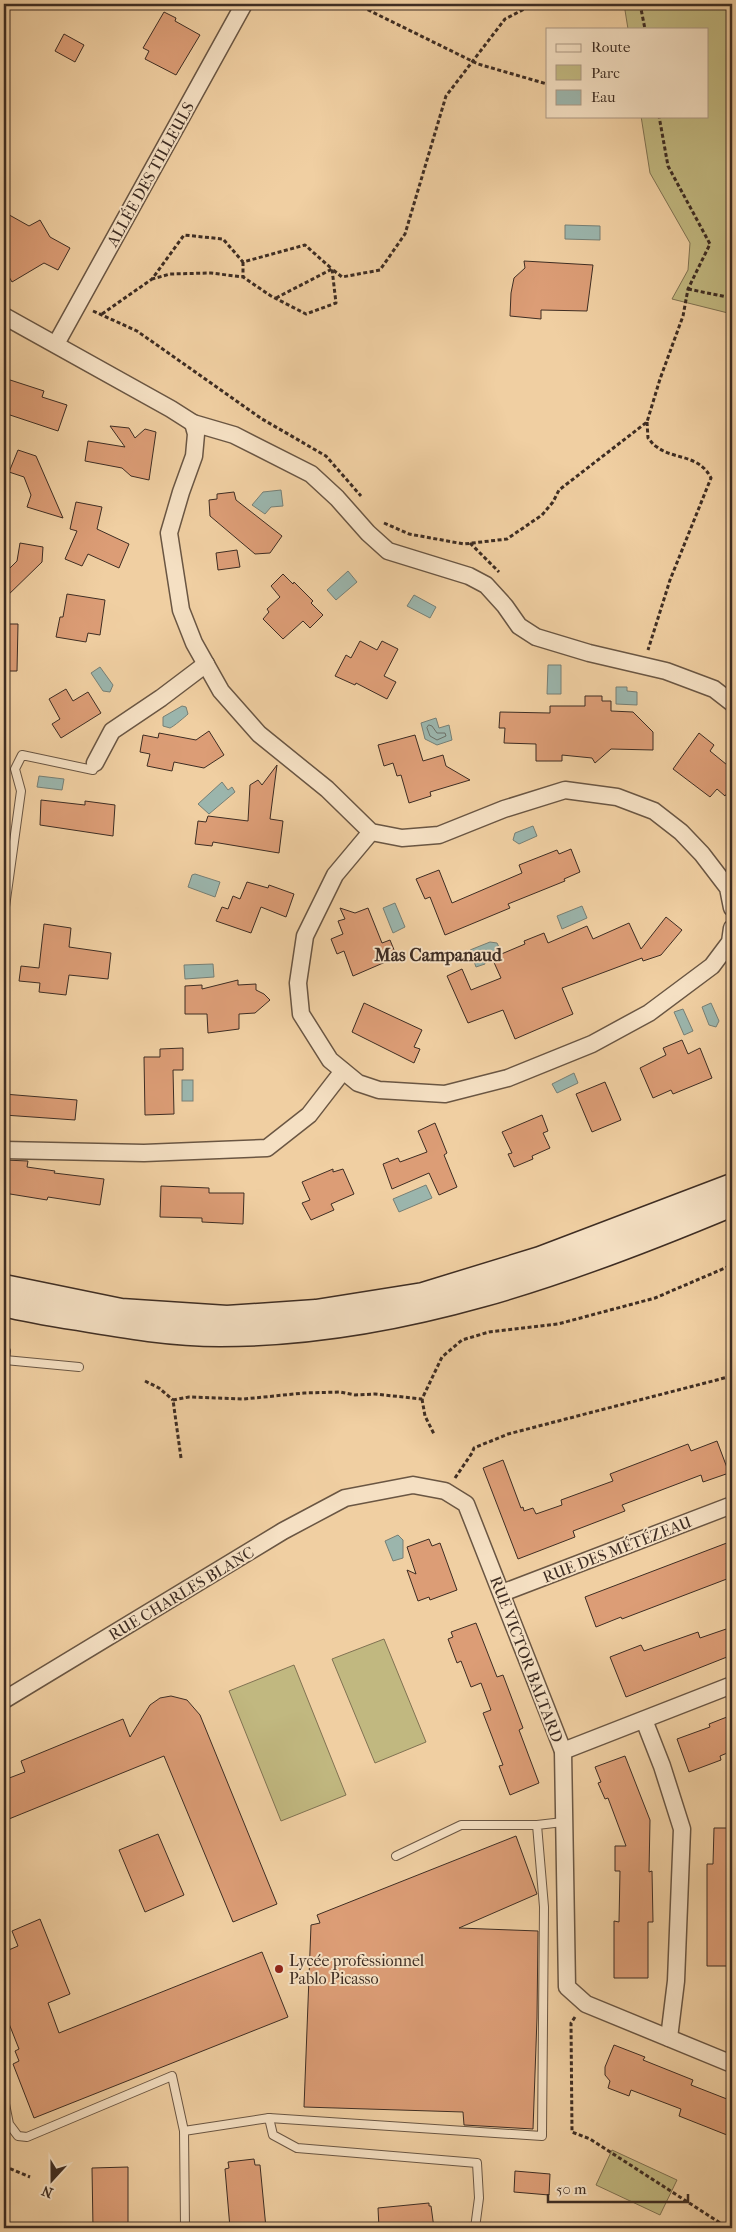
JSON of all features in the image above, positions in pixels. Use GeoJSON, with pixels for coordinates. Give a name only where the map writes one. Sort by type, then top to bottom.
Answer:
{"type":"FeatureCollection","features":[{"type":"Feature","properties":{"kind":"main road"},"geometry":{"type":"LineString","coordinates":[[4,1286],[121,1310],[227,1317],[316,1310],[423,1294],[540,1258],[732,1185]]}},
{"type":"Feature","properties":{"kind":"main road"},"geometry":{"type":"LineString","coordinates":[[4,1306],[136,1329],[220,1335],[327,1328],[447,1306],[536,1279],[667,1232],[732,1204]]}},
{"type":"Feature","properties":{"kind":"street","name":"ALLÉE DES TILLEULS"},"geometry":{"type":"LineString","coordinates":[[56,344],[244,4]]}},
{"type":"Feature","properties":{"kind":"street"},"geometry":{"type":"LineString","coordinates":[[4,316],[172,408],[193,423],[234,435],[311,474],[388,551],[469,576],[486,585],[505,606],[519,626],[536,637],[589,653],[666,671],[714,689],[732,703]]}},
{"type":"Feature","properties":{"kind":"street"},"geometry":{"type":"LineString","coordinates":[[193,423],[196,434],[194,456],[169,533],[181,610],[194,643],[221,691],[259,734],[327,789],[371,832],[402,838],[439,836],[504,809],[565,790],[617,797],[654,812],[681,832],[702,854],[728,888],[732,908]]}},
{"type":"Feature","properties":{"kind":"street"},"geometry":{"type":"LineString","coordinates":[[95,763],[112,731],[206,664]]}},
{"type":"Feature","properties":{"kind":"street"},"geometry":{"type":"LineString","coordinates":[[371,832],[335,875],[305,936],[298,983],[301,1014],[330,1060],[358,1083],[379,1090],[445,1094],[508,1078],[592,1044],[649,1013],[725,957],[732,928]]}},
{"type":"Feature","properties":{"kind":"street"},"geometry":{"type":"LineString","coordinates":[[4,1150],[144,1153],[267,1148],[309,1115],[343,1071]]}},
{"type":"Feature","properties":{"kind":"street","name":"RUE VICTOR BALTARD"},"geometry":{"type":"LineString","coordinates":[[362,1494],[413,1485],[445,1491],[466,1504],[562,1751],[567,1904],[567,1987],[586,2004]]}},
{"type":"Feature","properties":{"kind":"street","name":"RUE CHARLES BLANC"},"geometry":{"type":"LineString","coordinates":[[4,1700],[283,1531],[345,1498],[362,1494]]}},
{"type":"Feature","properties":{"kind":"street","name":"RUE DES MÉTÉZEAU"},"geometry":{"type":"LineString","coordinates":[[502,1593],[732,1505]]}},
{"type":"Feature","properties":{"kind":"street"},"geometry":{"type":"LineString","coordinates":[[562,1751],[732,1684]]}},
{"type":"Feature","properties":{"kind":"street"},"geometry":{"type":"LineString","coordinates":[[644,1720],[662,1766],[682,1829],[676,1981],[669,2038]]}},
{"type":"Feature","properties":{"kind":"street"},"geometry":{"type":"LineString","coordinates":[[586,2004],[732,2064]]}},
{"type":"Feature","properties":{"kind":"lane"},"geometry":{"type":"LineString","coordinates":[[4,914],[21,792],[15,769],[22,754],[93,770],[95,763]]}},
{"type":"Feature","properties":{"kind":"lane"},"geometry":{"type":"LineString","coordinates":[[4,1349],[6,1351],[4,1370]]}},
{"type":"Feature","properties":{"kind":"lane"},"geometry":{"type":"LineString","coordinates":[[5,1360],[78,1367]]}},
{"type":"Feature","properties":{"kind":"lane"},"geometry":{"type":"LineString","coordinates":[[396,1856],[461,1825],[536,1825],[563,1822]]}},
{"type":"Feature","properties":{"kind":"lane"},"geometry":{"type":"LineString","coordinates":[[184,2131],[269,2118],[542,2136],[544,1907],[536,1825]]}},
{"type":"Feature","properties":{"kind":"lane"},"geometry":{"type":"LineString","coordinates":[[4,2099],[9,2124],[18,2136],[27,2137],[172,2076],[184,2131],[185,2228]]}},
{"type":"Feature","properties":{"kind":"lane"},"geometry":{"type":"LineString","coordinates":[[269,2118],[273,2135],[297,2148],[477,2163],[479,2198],[475,2228]]}},
{"type":"Feature","properties":{"kind":"path"},"geometry":{"type":"LineString","coordinates":[[356,4],[473,61],[546,84]]}},
{"type":"Feature","properties":{"kind":"path"},"geometry":{"type":"LineString","coordinates":[[242,262],[306,245],[342,277],[380,270],[405,234],[446,96],[505,19],[534,4]]}},
{"type":"Feature","properties":{"kind":"path"},"geometry":{"type":"LineString","coordinates":[[640,4],[645,28]]}},
{"type":"Feature","properties":{"kind":"path"},"geometry":{"type":"LineString","coordinates":[[643,666],[670,580],[711,478],[708,471],[692,460],[657,448],[648,438],[648,422],[660,379],[683,316],[688,289],[710,244],[668,166],[659,118]]}},
{"type":"Feature","properties":{"kind":"path"},"geometry":{"type":"LineString","coordinates":[[102,314],[152,279],[184,235],[223,239],[242,262],[243,277]]}},
{"type":"Feature","properties":{"kind":"path"},"geometry":{"type":"LineString","coordinates":[[275,298],[332,269]]}},
{"type":"Feature","properties":{"kind":"path"},"geometry":{"type":"LineString","coordinates":[[152,279],[170,274],[211,273],[243,277],[275,298],[306,314],[336,303],[332,269]]}},
{"type":"Feature","properties":{"kind":"path"},"geometry":{"type":"LineString","coordinates":[[688,289],[732,298]]}},
{"type":"Feature","properties":{"kind":"path"},"geometry":{"type":"LineString","coordinates":[[77,306],[102,314],[137,331],[262,419],[326,456],[362,497]]}},
{"type":"Feature","properties":{"kind":"path"},"geometry":{"type":"LineString","coordinates":[[376,519],[409,534],[464,544],[507,539],[542,515],[553,502],[559,490],[648,422]]}},
{"type":"Feature","properties":{"kind":"path"},"geometry":{"type":"LineString","coordinates":[[434,1434],[425,1416],[422,1399],[442,1357],[462,1340],[489,1332],[558,1324],[655,1298],[732,1265]]}},
{"type":"Feature","properties":{"kind":"path"},"geometry":{"type":"LineString","coordinates":[[445,1491],[474,1448],[480,1444],[508,1434],[732,1376]]}},
{"type":"Feature","properties":{"kind":"path"},"geometry":{"type":"LineString","coordinates":[[145,1381],[159,1388],[173,1400],[181,1458]]}},
{"type":"Feature","properties":{"kind":"path"},"geometry":{"type":"LineString","coordinates":[[173,1400],[189,1397],[244,1400],[304,1393],[340,1392],[356,1395],[382,1395],[422,1399]]}},
{"type":"Feature","properties":{"kind":"path"},"geometry":{"type":"LineString","coordinates":[[586,2004],[571,2023],[572,2132],[590,2139],[728,2228]]}},
{"type":"Feature","properties":{"kind":"path"},"geometry":{"type":"LineString","coordinates":[[4,2166],[30,2177]]}},
{"type":"Feature","properties":{"kind":"green space"},"geometry":{"type":"Polygon","coordinates":[[[624,4],[732,4],[732,314],[672,299],[688,270],[690,243],[650,173],[641,118],[708,118],[708,28],[628,28],[624,4]]]}},
{"type":"Feature","properties":{"kind":"green space"},"geometry":{"type":"Polygon","coordinates":[[[384,1639],[426,1742],[375,1763],[332,1659],[384,1639]]]}},
{"type":"Feature","properties":{"kind":"green space"},"geometry":{"type":"Polygon","coordinates":[[[294,1665],[346,1795],[281,1821],[229,1691],[294,1665]]]}},
{"type":"Feature","properties":{"kind":"green space"},"geometry":{"type":"Polygon","coordinates":[[[612,2150],[677,2180],[660,2215],[596,2185],[612,2150]]]}},
{"type":"Feature","properties":{"kind":"water"},"geometry":{"type":"Polygon","coordinates":[[[565,225],[600,226],[600,240],[565,239],[565,225]]]}},
{"type":"Feature","properties":{"kind":"water"},"geometry":{"type":"Polygon","coordinates":[[[281,490],[283,506],[271,507],[265,514],[252,505],[263,492],[281,490]]]}},
{"type":"Feature","properties":{"kind":"water"},"geometry":{"type":"Polygon","coordinates":[[[348,571],[357,582],[336,600],[327,590],[348,571]]]}},
{"type":"Feature","properties":{"kind":"water"},"geometry":{"type":"Polygon","coordinates":[[[414,595],[436,607],[430,618],[407,606],[414,595]]]}},
{"type":"Feature","properties":{"kind":"water"},"geometry":{"type":"Polygon","coordinates":[[[548,665],[561,665],[561,694],[547,694],[548,665]]]}},
{"type":"Feature","properties":{"kind":"water"},"geometry":{"type":"Polygon","coordinates":[[[100,667],[113,685],[110,692],[103,691],[91,673],[100,667]]]}},
{"type":"Feature","properties":{"kind":"water"},"geometry":{"type":"Polygon","coordinates":[[[616,687],[627,687],[627,691],[637,692],[637,705],[616,704],[616,687]]]}},
{"type":"Feature","properties":{"kind":"water"},"geometry":{"type":"Polygon","coordinates":[[[182,706],[186,707],[188,714],[170,728],[163,726],[163,717],[182,706]]]}},
{"type":"Feature","properties":{"kind":"water"},"geometry":{"type":"Polygon","coordinates":[[[436,718],[439,728],[449,725],[452,740],[437,745],[425,739],[421,723],[436,718]]]}},
{"type":"Feature","properties":{"kind":"water"},"geometry":{"type":"Polygon","coordinates":[[[39,776],[64,779],[62,790],[37,787],[39,776]]]}},
{"type":"Feature","properties":{"kind":"water"},"geometry":{"type":"Polygon","coordinates":[[[222,782],[228,790],[232,787],[235,792],[209,814],[198,804],[222,782]]]}},
{"type":"Feature","properties":{"kind":"water"},"geometry":{"type":"Polygon","coordinates":[[[533,826],[537,836],[519,844],[513,840],[515,833],[533,826]]]}},
{"type":"Feature","properties":{"kind":"water"},"geometry":{"type":"Polygon","coordinates":[[[195,874],[220,882],[215,897],[188,887],[192,875],[195,874]]]}},
{"type":"Feature","properties":{"kind":"water"},"geometry":{"type":"Polygon","coordinates":[[[395,903],[405,927],[393,933],[383,908],[395,903]]]}},
{"type":"Feature","properties":{"kind":"water"},"geometry":{"type":"Polygon","coordinates":[[[582,906],[587,918],[562,929],[557,916],[582,906]]]}},
{"type":"Feature","properties":{"kind":"water"},"geometry":{"type":"Polygon","coordinates":[[[490,942],[497,943],[499,947],[493,953],[484,957],[485,964],[476,967],[470,950],[490,942]]]}},
{"type":"Feature","properties":{"kind":"water"},"geometry":{"type":"Polygon","coordinates":[[[213,964],[214,977],[185,979],[184,965],[213,964]]]}},
{"type":"Feature","properties":{"kind":"water"},"geometry":{"type":"Polygon","coordinates":[[[711,1003],[719,1021],[716,1027],[709,1025],[702,1007],[711,1003]]]}},
{"type":"Feature","properties":{"kind":"water"},"geometry":{"type":"Polygon","coordinates":[[[683,1009],[693,1031],[684,1035],[674,1012],[683,1009]]]}},
{"type":"Feature","properties":{"kind":"water"},"geometry":{"type":"Polygon","coordinates":[[[574,1073],[578,1083],[557,1093],[552,1084],[574,1073]]]}},
{"type":"Feature","properties":{"kind":"water"},"geometry":{"type":"Polygon","coordinates":[[[182,1080],[193,1080],[193,1101],[182,1101],[182,1080]]]}},
{"type":"Feature","properties":{"kind":"water"},"geometry":{"type":"Polygon","coordinates":[[[426,1185],[432,1198],[399,1212],[393,1199],[426,1185]]]}},
{"type":"Feature","properties":{"kind":"water"},"geometry":{"type":"Polygon","coordinates":[[[398,1535],[403,1540],[403,1558],[393,1561],[385,1541],[398,1535]]]}},
{"type":"Feature","properties":{"kind":"building"},"geometry":{"type":"Polygon","coordinates":[[[164,12],[176,18],[175,21],[200,35],[176,75],[145,59],[149,51],[143,48],[164,12]]]}},
{"type":"Feature","properties":{"kind":"building"},"geometry":{"type":"Polygon","coordinates":[[[64,34],[84,45],[75,62],[55,51],[64,34]]]}},
{"type":"Feature","properties":{"kind":"building"},"geometry":{"type":"Polygon","coordinates":[[[4,212],[29,226],[40,220],[50,237],[70,248],[58,270],[44,263],[12,282],[4,268],[4,212]]]}},
{"type":"Feature","properties":{"kind":"building"},"geometry":{"type":"Polygon","coordinates":[[[524,261],[593,265],[587,311],[541,310],[541,319],[510,316],[514,278],[525,268],[524,261]]]}},
{"type":"Feature","properties":{"kind":"building"},"geometry":{"type":"Polygon","coordinates":[[[4,378],[44,391],[42,397],[67,405],[58,431],[4,413],[4,378]]]}},
{"type":"Feature","properties":{"kind":"building"},"geometry":{"type":"Polygon","coordinates":[[[110,426],[129,428],[135,438],[145,429],[156,432],[149,480],[131,476],[122,468],[85,461],[88,441],[125,447],[110,426]]]}},
{"type":"Feature","properties":{"kind":"building"},"geometry":{"type":"Polygon","coordinates":[[[18,450],[36,456],[63,518],[27,507],[31,495],[24,477],[9,472],[18,450]]]}},
{"type":"Feature","properties":{"kind":"building"},"geometry":{"type":"Polygon","coordinates":[[[234,492],[236,500],[282,536],[270,553],[255,554],[210,516],[209,500],[217,499],[217,494],[234,492]]]}},
{"type":"Feature","properties":{"kind":"building"},"geometry":{"type":"Polygon","coordinates":[[[76,502],[102,507],[97,529],[129,544],[119,568],[88,554],[82,566],[65,559],[77,531],[70,529],[76,502]]]}},
{"type":"Feature","properties":{"kind":"building"},"geometry":{"type":"Polygon","coordinates":[[[20,543],[43,547],[42,562],[4,599],[4,574],[17,561],[20,543]]]}},
{"type":"Feature","properties":{"kind":"building"},"geometry":{"type":"Polygon","coordinates":[[[237,550],[240,567],[218,570],[216,553],[237,550]]]}},
{"type":"Feature","properties":{"kind":"building"},"geometry":{"type":"Polygon","coordinates":[[[283,574],[313,601],[311,603],[323,615],[310,628],[303,621],[283,639],[263,619],[269,612],[267,609],[280,597],[271,586],[283,574]]]}},
{"type":"Feature","properties":{"kind":"building"},"geometry":{"type":"Polygon","coordinates":[[[67,594],[105,600],[100,635],[88,633],[86,642],[56,637],[60,617],[63,617],[67,594]]]}},
{"type":"Feature","properties":{"kind":"building"},"geometry":{"type":"Polygon","coordinates":[[[4,624],[18,624],[17,671],[4,671],[4,624]]]}},
{"type":"Feature","properties":{"kind":"building"},"geometry":{"type":"Polygon","coordinates":[[[360,641],[377,650],[382,641],[398,649],[384,676],[396,682],[387,699],[356,683],[355,685],[335,676],[346,655],[351,658],[360,641]]]}},
{"type":"Feature","properties":{"kind":"building"},"geometry":{"type":"Polygon","coordinates":[[[66,689],[73,701],[88,692],[101,713],[61,738],[52,724],[60,719],[49,699],[66,689]]]}},
{"type":"Feature","properties":{"kind":"building"},"geometry":{"type":"Polygon","coordinates":[[[585,696],[602,696],[602,701],[611,701],[611,711],[633,712],[653,732],[653,750],[611,749],[595,763],[592,758],[562,755],[562,761],[536,761],[536,744],[504,743],[505,728],[499,728],[500,712],[550,713],[550,706],[585,706],[585,696]]]}},
{"type":"Feature","properties":{"kind":"building"},"geometry":{"type":"Polygon","coordinates":[[[209,731],[224,755],[204,768],[174,762],[172,771],[147,766],[150,754],[140,752],[143,735],[158,738],[159,733],[196,740],[209,731]]]}},
{"type":"Feature","properties":{"kind":"building"},"geometry":{"type":"Polygon","coordinates":[[[699,733],[714,745],[710,751],[732,769],[732,786],[725,796],[717,789],[710,797],[673,769],[699,733]]]}},
{"type":"Feature","properties":{"kind":"building"},"geometry":{"type":"Polygon","coordinates":[[[415,735],[423,761],[443,755],[446,766],[470,780],[430,792],[431,796],[409,803],[401,775],[397,776],[393,763],[384,766],[378,745],[415,735]]]}},
{"type":"Feature","properties":{"kind":"building"},"geometry":{"type":"Polygon","coordinates":[[[277,765],[270,819],[283,821],[279,853],[213,842],[212,846],[195,844],[198,821],[206,822],[208,816],[248,821],[250,785],[258,780],[262,785],[277,765]]]}},
{"type":"Feature","properties":{"kind":"building"},"geometry":{"type":"Polygon","coordinates":[[[41,800],[85,805],[85,801],[115,805],[113,836],[40,825],[41,800]]]}},
{"type":"Feature","properties":{"kind":"building"},"geometry":{"type":"Polygon","coordinates":[[[571,849],[580,872],[564,879],[565,881],[508,904],[510,908],[445,935],[430,897],[425,899],[416,879],[439,870],[452,903],[522,873],[519,865],[557,850],[559,854],[571,849]]]}},
{"type":"Feature","properties":{"kind":"building"},"geometry":{"type":"Polygon","coordinates":[[[247,882],[268,888],[269,885],[294,894],[286,917],[261,907],[251,933],[216,921],[222,907],[228,909],[233,896],[240,899],[247,882]]]}},
{"type":"Feature","properties":{"kind":"building"},"geometry":{"type":"Polygon","coordinates":[[[340,908],[355,913],[368,908],[382,943],[390,940],[397,957],[353,976],[344,951],[337,954],[331,939],[343,934],[338,921],[345,919],[340,908]]]}},
{"type":"Feature","properties":{"kind":"building"},"geometry":{"type":"Polygon","coordinates":[[[666,917],[682,930],[661,955],[643,961],[642,958],[562,988],[573,1014],[515,1039],[503,1010],[468,1023],[447,976],[462,969],[471,990],[501,978],[492,958],[525,944],[524,941],[544,933],[548,943],[587,926],[593,939],[629,923],[641,949],[666,917]]]}},
{"type":"Feature","properties":{"kind":"building"},"geometry":{"type":"Polygon","coordinates":[[[44,924],[71,928],[69,947],[111,953],[108,979],[69,975],[66,995],[39,992],[40,983],[19,981],[21,966],[39,968],[44,924]]]}},
{"type":"Feature","properties":{"kind":"building"},"geometry":{"type":"Polygon","coordinates":[[[238,980],[238,985],[256,984],[256,990],[270,1000],[255,1013],[239,1014],[239,1029],[208,1033],[207,1014],[185,1014],[185,986],[202,985],[202,989],[238,980]]]}},
{"type":"Feature","properties":{"kind":"building"},"geometry":{"type":"Polygon","coordinates":[[[364,1003],[422,1030],[414,1047],[420,1049],[414,1063],[352,1032],[364,1003]]]}},
{"type":"Feature","properties":{"kind":"building"},"geometry":{"type":"Polygon","coordinates":[[[682,1040],[688,1054],[700,1048],[712,1078],[673,1094],[671,1090],[653,1098],[640,1068],[666,1055],[663,1048],[682,1040]]]}},
{"type":"Feature","properties":{"kind":"building"},"geometry":{"type":"Polygon","coordinates":[[[183,1048],[183,1070],[173,1070],[174,1114],[145,1115],[144,1057],[160,1057],[160,1049],[183,1048]]]}},
{"type":"Feature","properties":{"kind":"building"},"geometry":{"type":"Polygon","coordinates":[[[605,1082],[621,1120],[592,1132],[576,1094],[605,1082]]]}},
{"type":"Feature","properties":{"kind":"building"},"geometry":{"type":"Polygon","coordinates":[[[4,1094],[77,1100],[75,1120],[4,1115],[4,1094]]]}},
{"type":"Feature","properties":{"kind":"building"},"geometry":{"type":"Polygon","coordinates":[[[542,1115],[548,1131],[543,1133],[550,1148],[532,1156],[533,1159],[514,1167],[508,1154],[512,1153],[502,1132],[542,1115]]]}},
{"type":"Feature","properties":{"kind":"building"},"geometry":{"type":"Polygon","coordinates":[[[435,1123],[447,1153],[444,1155],[457,1187],[439,1195],[429,1173],[392,1189],[383,1164],[398,1158],[400,1162],[427,1152],[418,1131],[435,1123]]]}},
{"type":"Feature","properties":{"kind":"building"},"geometry":{"type":"Polygon","coordinates":[[[4,1160],[28,1161],[27,1167],[55,1171],[54,1173],[104,1179],[100,1205],[48,1197],[47,1200],[4,1193],[4,1160]]]}},
{"type":"Feature","properties":{"kind":"building"},"geometry":{"type":"Polygon","coordinates":[[[333,1169],[333,1172],[343,1169],[354,1194],[331,1204],[334,1210],[311,1220],[302,1203],[310,1200],[302,1182],[333,1169]]]}},
{"type":"Feature","properties":{"kind":"building"},"geometry":{"type":"Polygon","coordinates":[[[161,1186],[209,1188],[209,1193],[244,1193],[243,1224],[202,1222],[202,1218],[160,1217],[161,1186]]]}},
{"type":"Feature","properties":{"kind":"building"},"geometry":{"type":"Polygon","coordinates":[[[717,1441],[729,1473],[703,1482],[701,1475],[622,1505],[625,1511],[573,1531],[575,1537],[518,1559],[483,1468],[503,1460],[521,1508],[523,1507],[524,1511],[533,1508],[536,1514],[562,1505],[561,1500],[613,1481],[610,1474],[688,1444],[691,1451],[717,1441]]]}},
{"type":"Feature","properties":{"kind":"building"},"geometry":{"type":"Polygon","coordinates":[[[429,1539],[432,1546],[440,1543],[457,1590],[430,1600],[429,1597],[418,1601],[407,1570],[416,1574],[407,1547],[429,1539]]]}},
{"type":"Feature","properties":{"kind":"building"},"geometry":{"type":"Polygon","coordinates":[[[732,1541],[732,1577],[596,1627],[585,1597],[732,1541]]]}},
{"type":"Feature","properties":{"kind":"building"},"geometry":{"type":"Polygon","coordinates":[[[476,1623],[497,1677],[503,1675],[523,1728],[519,1730],[539,1783],[510,1795],[499,1766],[503,1765],[483,1713],[491,1710],[481,1683],[471,1687],[461,1661],[457,1663],[448,1639],[453,1637],[451,1632],[476,1623]]]}},
{"type":"Feature","properties":{"kind":"building"},"geometry":{"type":"Polygon","coordinates":[[[732,1627],[732,1655],[626,1697],[610,1657],[641,1645],[644,1651],[698,1632],[700,1638],[732,1627]]]}},
{"type":"Feature","properties":{"kind":"building"},"geometry":{"type":"Polygon","coordinates":[[[171,1696],[187,1700],[200,1715],[277,1904],[233,1922],[164,1756],[4,1821],[4,1780],[25,1772],[21,1761],[123,1719],[130,1737],[150,1705],[160,1698],[171,1696]]]}},
{"type":"Feature","properties":{"kind":"building"},"geometry":{"type":"Polygon","coordinates":[[[732,1715],[732,1751],[720,1756],[721,1760],[689,1772],[677,1739],[710,1727],[709,1724],[732,1715]]]}},
{"type":"Feature","properties":{"kind":"building"},"geometry":{"type":"Polygon","coordinates":[[[625,1756],[650,1820],[649,1872],[652,1871],[653,1922],[648,1922],[648,1978],[614,1978],[614,1921],[619,1922],[620,1871],[615,1871],[615,1846],[626,1846],[608,1798],[605,1799],[598,1783],[601,1782],[595,1767],[625,1756]]]}},
{"type":"Feature","properties":{"kind":"building"},"geometry":{"type":"Polygon","coordinates":[[[714,1828],[732,1828],[732,1966],[707,1966],[707,1864],[713,1864],[714,1828]]]}},
{"type":"Feature","properties":{"kind":"building"},"geometry":{"type":"Polygon","coordinates":[[[158,1834],[184,1895],[145,1912],[119,1850],[158,1834]]]}},
{"type":"Feature","properties":{"kind":"building"},"geometry":{"type":"Polygon","coordinates":[[[516,1836],[537,1894],[459,1928],[538,1931],[533,2129],[464,2125],[463,2112],[304,2107],[311,1925],[320,1923],[317,1915],[516,1836]]]}},
{"type":"Feature","properties":{"kind":"building"},"geometry":{"type":"Polygon","coordinates":[[[40,1919],[70,1994],[48,2003],[59,2033],[262,1952],[288,2017],[34,2118],[13,2064],[19,2061],[15,2051],[19,2049],[4,2011],[4,1952],[18,1946],[12,1931],[40,1919]]]}},
{"type":"Feature","properties":{"kind":"building"},"geometry":{"type":"Polygon","coordinates":[[[614,2045],[645,2057],[643,2060],[693,2080],[691,2085],[732,2101],[732,2137],[679,2116],[681,2109],[631,2090],[629,2096],[608,2088],[610,2081],[605,2075],[605,2067],[614,2045]]]}},
{"type":"Feature","properties":{"kind":"building"},"geometry":{"type":"Polygon","coordinates":[[[254,2159],[255,2165],[260,2165],[266,2228],[230,2228],[225,2169],[229,2168],[228,2162],[254,2159]]]}},
{"type":"Feature","properties":{"kind":"building"},"geometry":{"type":"Polygon","coordinates":[[[128,2167],[128,2228],[93,2228],[92,2168],[128,2167]]]}},
{"type":"Feature","properties":{"kind":"building"},"geometry":{"type":"Polygon","coordinates":[[[515,2171],[550,2174],[549,2195],[514,2192],[515,2171]]]}},
{"type":"Feature","properties":{"kind":"building"},"geometry":{"type":"Polygon","coordinates":[[[429,2203],[434,2228],[379,2228],[378,2208],[429,2203]]]}},
{"type":"Feature","properties":{"kind":"place","name":"Lycée professionnel Pablo Picasso"},"geometry":{"type":"Point","coordinates":[279,1969]}},
{"type":"Feature","properties":{"kind":"district","name":"Mas Campanaud"},"geometry":{"type":"Point","coordinates":[438,955]}}]}
